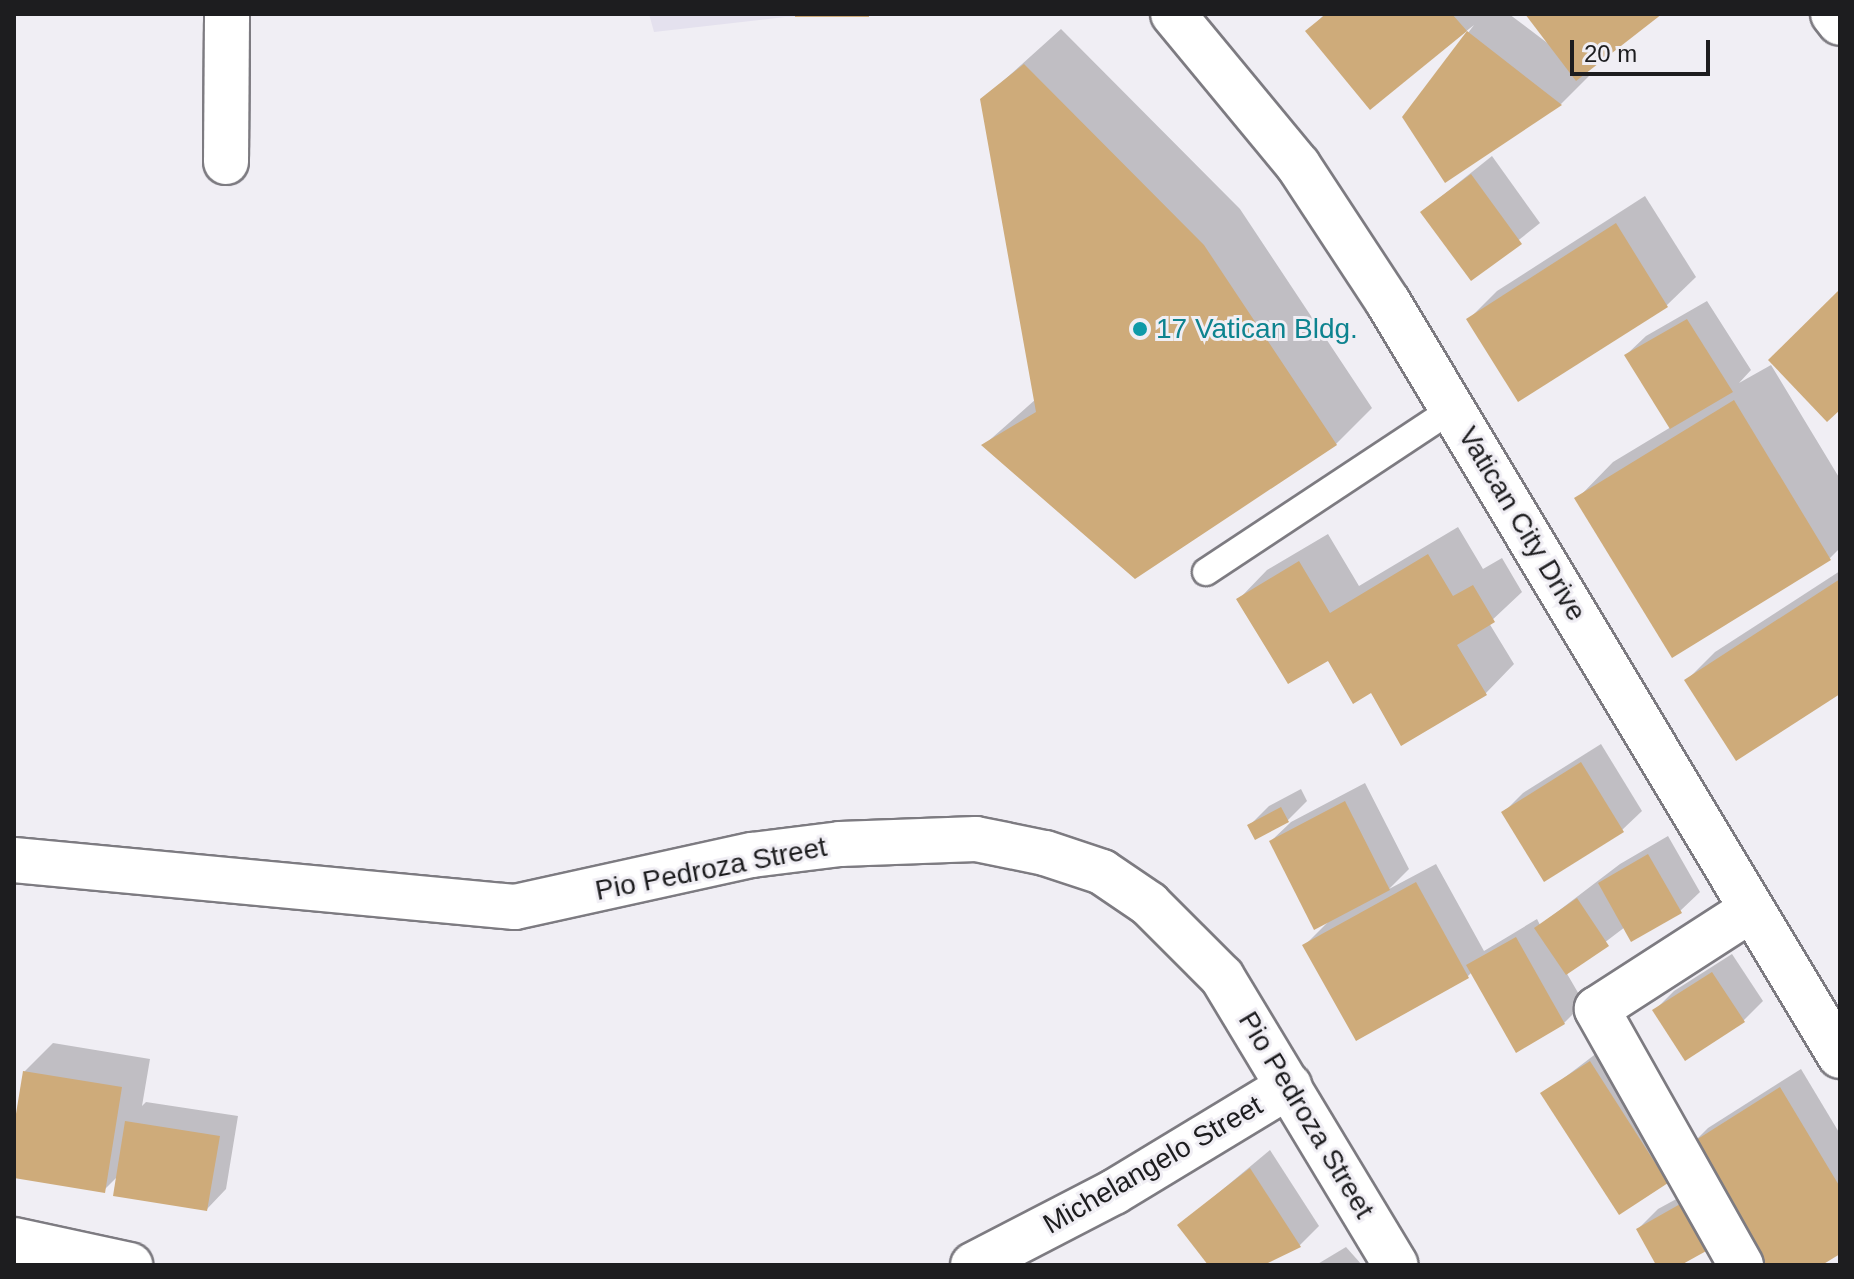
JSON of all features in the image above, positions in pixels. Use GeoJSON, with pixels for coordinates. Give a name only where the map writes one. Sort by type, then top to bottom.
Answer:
{"type":"FeatureCollection","features":[{"type":"Feature","properties":{"kind":"street"},"geometry":{"type":"LineString","coordinates":[[226,162],[227,14]]}},
{"type":"Feature","properties":{"kind":"street","name":"Vatican City Drive"},"geometry":{"type":"LineString","coordinates":[[1173,14],[1298,165],[1452,409],[1840,1056]]}},
{"type":"Feature","properties":{"kind":"street"},"geometry":{"type":"LineString","coordinates":[[1833,14],[1840,23]]}},
{"type":"Feature","properties":{"kind":"street","name":"Pio Pedroza Street"},"geometry":{"type":"LineString","coordinates":[[14,860],[515,907],[752,855],[884,840],[976,839],[1102,872],[1149,904],[1222,977],[1396,1265]]}},
{"type":"Feature","properties":{"kind":"street"},"geometry":{"type":"LineString","coordinates":[[1741,1265],[1597,1009],[1752,909]]}},
{"type":"Feature","properties":{"kind":"street","name":"Michelangelo Street"},"geometry":{"type":"LineString","coordinates":[[973,1265],[1114,1192],[1289,1086]]}},
{"type":"Feature","properties":{"kind":"street"},"geometry":{"type":"LineString","coordinates":[[14,1240],[130,1265]]}},
{"type":"Feature","properties":{"kind":"lane"},"geometry":{"type":"LineString","coordinates":[[1206,572],[1452,409]]}},
{"type":"Feature","properties":{"kind":"shaded area"},"geometry":{"type":"Polygon","coordinates":[[[649,14],[869,14],[869,17],[785,17],[654,32],[649,14]]]}},
{"type":"Feature","properties":{"kind":"building"},"geometry":{"type":"Polygon","coordinates":[[[795,14],[869,14],[869,17],[795,17],[795,14]]]}},
{"type":"Feature","properties":{"kind":"building"},"geometry":{"type":"Polygon","coordinates":[[[1326,14],[1452,14],[1467,31],[1370,110],[1305,31],[1326,14]]]}},
{"type":"Feature","properties":{"kind":"building"},"geometry":{"type":"Polygon","coordinates":[[[1525,14],[1662,14],[1576,81],[1525,14]]]}},
{"type":"Feature","properties":{"kind":"building"},"geometry":{"type":"Polygon","coordinates":[[[1467,31],[1562,105],[1445,183],[1402,117],[1467,31]]]}},
{"type":"Feature","properties":{"kind":"building","name":"17 Vatican Bldg."},"geometry":{"type":"Polygon","coordinates":[[[1024,64],[1204,245],[1337,445],[1135,579],[981,445],[1036,412],[980,99],[1024,64]]]}},
{"type":"Feature","properties":{"kind":"building"},"geometry":{"type":"Polygon","coordinates":[[[1471,174],[1522,244],[1471,281],[1420,212],[1471,174]]]}},
{"type":"Feature","properties":{"kind":"building"},"geometry":{"type":"Polygon","coordinates":[[[1616,223],[1668,307],[1518,402],[1466,319],[1616,223]]]}},
{"type":"Feature","properties":{"kind":"building"},"geometry":{"type":"Polygon","coordinates":[[[1840,289],[1840,410],[1827,422],[1768,360],[1840,289]]]}},
{"type":"Feature","properties":{"kind":"building"},"geometry":{"type":"Polygon","coordinates":[[[1687,319],[1733,392],[1670,429],[1624,355],[1687,319]]]}},
{"type":"Feature","properties":{"kind":"building"},"geometry":{"type":"Polygon","coordinates":[[[1734,400],[1831,560],[1672,658],[1574,498],[1734,400]]]}},
{"type":"Feature","properties":{"kind":"building"},"geometry":{"type":"Polygon","coordinates":[[[1428,554],[1453,596],[1473,585],[1495,622],[1457,645],[1487,695],[1401,746],[1371,693],[1353,704],[1328,661],[1288,684],[1236,599],[1299,561],[1330,613],[1428,554]]]}},
{"type":"Feature","properties":{"kind":"building"},"geometry":{"type":"Polygon","coordinates":[[[1840,579],[1840,694],[1736,761],[1684,680],[1840,579]]]}},
{"type":"Feature","properties":{"kind":"building"},"geometry":{"type":"Polygon","coordinates":[[[1581,762],[1624,832],[1544,882],[1501,812],[1581,762]]]}},
{"type":"Feature","properties":{"kind":"building"},"geometry":{"type":"Polygon","coordinates":[[[1345,801],[1390,890],[1314,930],[1269,841],[1345,801]]]}},
{"type":"Feature","properties":{"kind":"building"},"geometry":{"type":"Polygon","coordinates":[[[1281,807],[1289,822],[1255,840],[1247,825],[1281,807]]]}},
{"type":"Feature","properties":{"kind":"building"},"geometry":{"type":"Polygon","coordinates":[[[1648,854],[1682,913],[1631,942],[1598,883],[1648,854]]]}},
{"type":"Feature","properties":{"kind":"building"},"geometry":{"type":"Polygon","coordinates":[[[1416,882],[1469,978],[1356,1041],[1302,945],[1416,882]]]}},
{"type":"Feature","properties":{"kind":"building"},"geometry":{"type":"Polygon","coordinates":[[[1577,898],[1609,946],[1566,975],[1534,928],[1577,898]]]}},
{"type":"Feature","properties":{"kind":"building"},"geometry":{"type":"Polygon","coordinates":[[[1516,937],[1565,1024],[1516,1053],[1466,965],[1516,937]]]}},
{"type":"Feature","properties":{"kind":"building"},"geometry":{"type":"Polygon","coordinates":[[[1712,972],[1745,1022],[1685,1061],[1652,1010],[1712,972]]]}},
{"type":"Feature","properties":{"kind":"building"},"geometry":{"type":"Polygon","coordinates":[[[1590,1061],[1668,1183],[1619,1215],[1540,1093],[1590,1061]]]}},
{"type":"Feature","properties":{"kind":"building"},"geometry":{"type":"Polygon","coordinates":[[[23,1071],[122,1087],[105,1193],[14,1178],[14,1126],[23,1071]]]}},
{"type":"Feature","properties":{"kind":"building"},"geometry":{"type":"Polygon","coordinates":[[[1780,1087],[1840,1187],[1840,1254],[1822,1265],[1754,1265],[1685,1147],[1780,1087]]]}},
{"type":"Feature","properties":{"kind":"building"},"geometry":{"type":"Polygon","coordinates":[[[125,1121],[220,1136],[207,1211],[113,1196],[125,1121]]]}},
{"type":"Feature","properties":{"kind":"building"},"geometry":{"type":"Polygon","coordinates":[[[1250,1168],[1301,1247],[1264,1265],[1208,1265],[1177,1225],[1250,1168]]]}},
{"type":"Feature","properties":{"kind":"building"},"geometry":{"type":"Polygon","coordinates":[[[1682,1203],[1708,1250],[1681,1265],[1656,1265],[1636,1229],[1682,1203]]]}},
{"type":"Feature","properties":{"kind":"place","name":"17 Vatican Bldg."},"geometry":{"type":"Point","coordinates":[1140,329]}}]}
